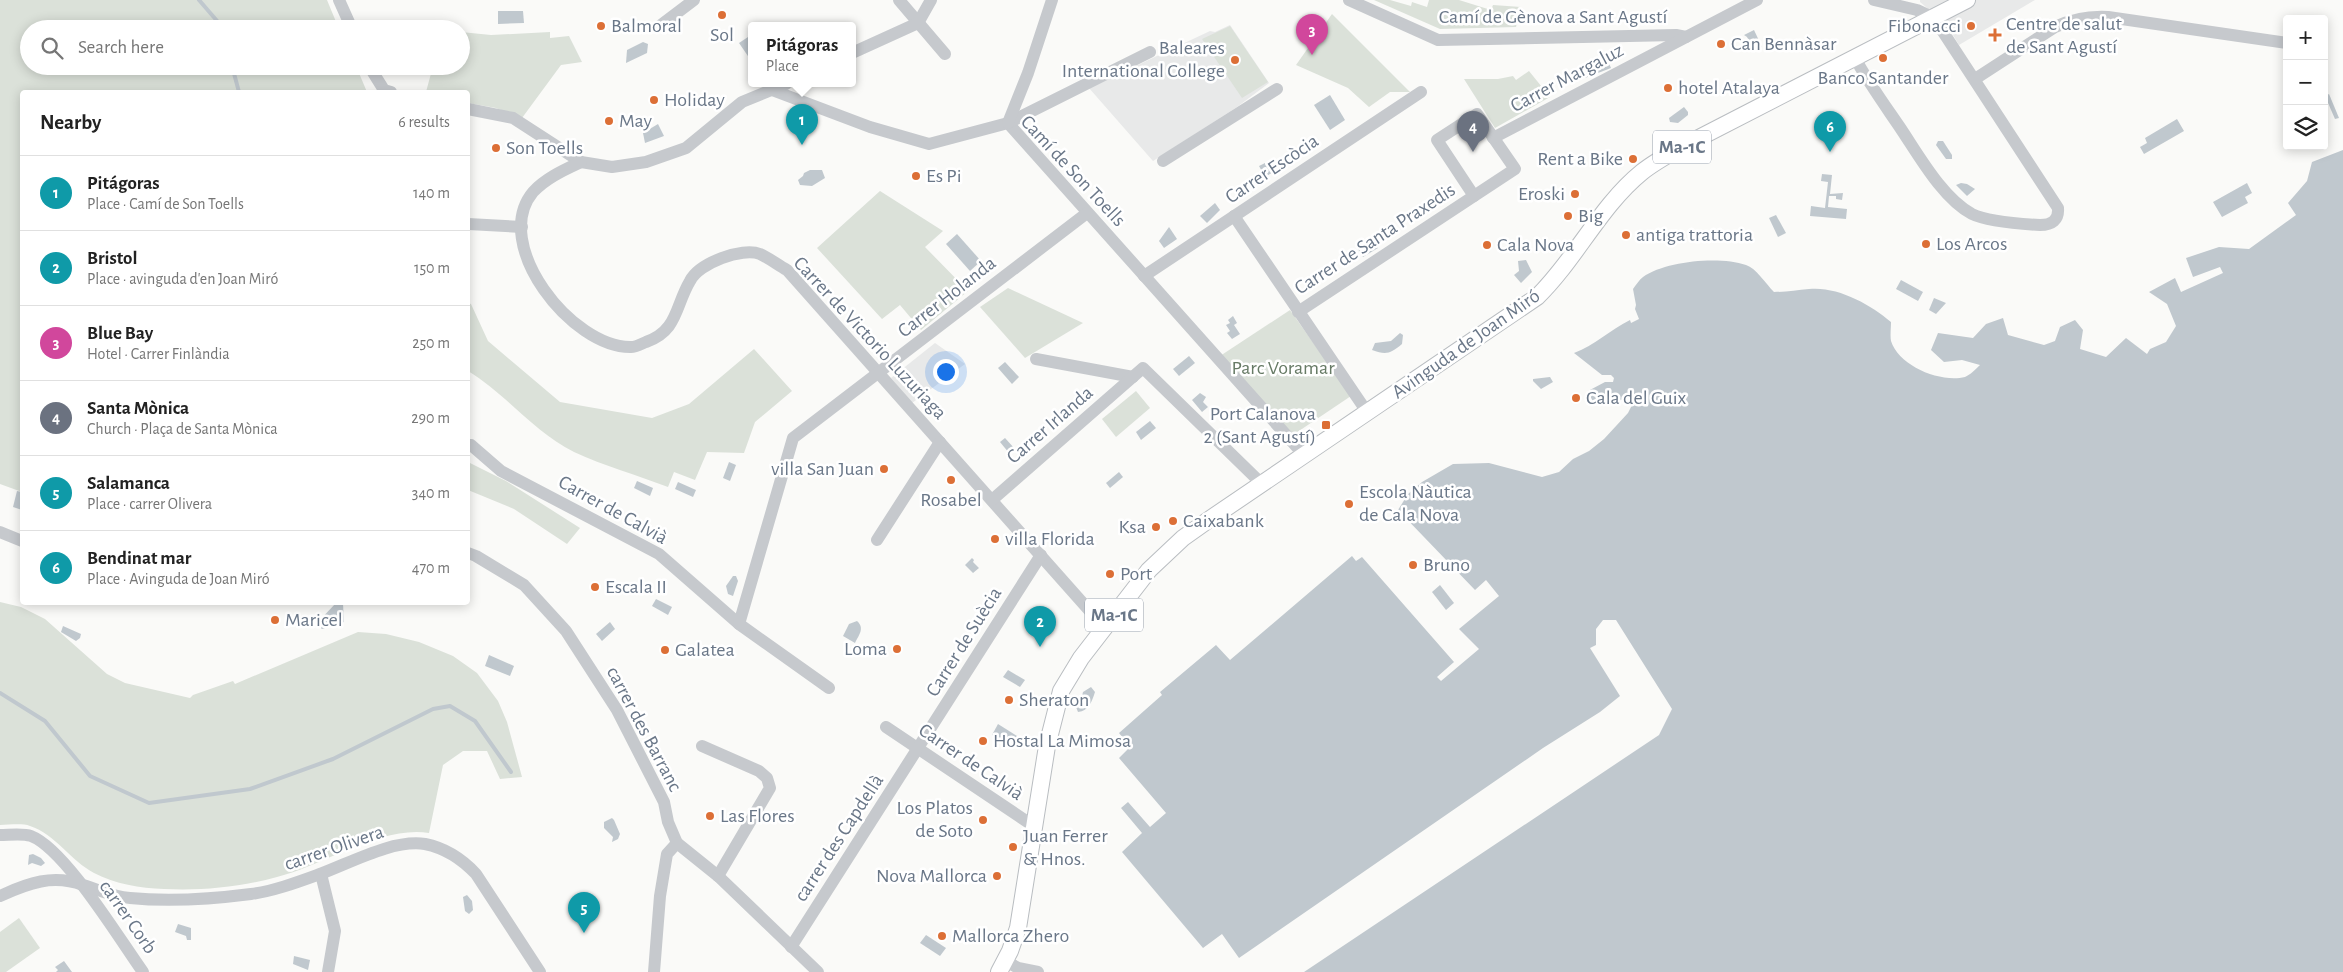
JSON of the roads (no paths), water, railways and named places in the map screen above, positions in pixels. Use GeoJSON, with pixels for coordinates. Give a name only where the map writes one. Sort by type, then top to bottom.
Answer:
{"type":"FeatureCollection","features":[{"type":"Feature","properties":{"kind":"main road","name":"Avinguda de Joan Miró"},"geometry":{"type":"LineString","coordinates":[[1304,455],[1538,298],[1558,277],[1621,193],[1643,171],[1691,142],[1967,0]]}},
{"type":"Feature","properties":{"kind":"main road","name":"Ma-1C"},"geometry":{"type":"LineString","coordinates":[[1002,966],[1018,928],[1048,746],[1061,691],[1075,666],[1149,570],[1166,553],[1207,521],[1304,455]]}},
{"type":"Feature","properties":{"kind":"street"},"geometry":{"type":"LineString","coordinates":[[339,0],[348,20]]}},
{"type":"Feature","properties":{"kind":"street"},"geometry":{"type":"LineString","coordinates":[[657,28],[694,0]]}},
{"type":"Feature","properties":{"kind":"street"},"geometry":{"type":"LineString","coordinates":[[899,0],[945,54]]}},
{"type":"Feature","properties":{"kind":"street"},"geometry":{"type":"LineString","coordinates":[[856,51],[918,23],[931,0]]}},
{"type":"Feature","properties":{"kind":"street"},"geometry":{"type":"LineString","coordinates":[[1008,123],[1028,73],[1052,0]]}},
{"type":"Feature","properties":{"kind":"street","name":"Camí de Gènova a Sant Agustí"},"geometry":{"type":"LineString","coordinates":[[1349,0],[1438,40],[1676,35],[1686,37],[1757,0]]}},
{"type":"Feature","properties":{"kind":"street"},"geometry":{"type":"LineString","coordinates":[[1855,58],[1916,152],[1948,195],[1973,214],[1986,219],[2036,225],[2051,224],[2059,213],[2058,208],[1934,18],[1917,10],[1874,0]]}},
{"type":"Feature","properties":{"kind":"street"},"geometry":{"type":"LineString","coordinates":[[1975,79],[2055,27],[2065,22],[2088,17],[2108,17],[2283,42]]}},
{"type":"Feature","properties":{"kind":"street","name":"Carrer Margaluz"},"geometry":{"type":"LineString","coordinates":[[1493,138],[1686,37]]}},
{"type":"Feature","properties":{"kind":"street"},"geometry":{"type":"LineString","coordinates":[[1008,123],[1150,52]]}},
{"type":"Feature","properties":{"kind":"street"},"geometry":{"type":"LineString","coordinates":[[375,75],[384,90]]}},
{"type":"Feature","properties":{"kind":"street"},"geometry":{"type":"LineString","coordinates":[[470,109],[514,118],[581,162],[612,167],[646,162],[686,148],[742,102],[779,87]]}},
{"type":"Feature","properties":{"kind":"street"},"geometry":{"type":"LineString","coordinates":[[1163,161],[1277,89]]}},
{"type":"Feature","properties":{"kind":"street","name":"Camí de Son Toells"},"geometry":{"type":"LineString","coordinates":[[772,90],[870,127],[929,144],[1008,123],[1304,455]]}},
{"type":"Feature","properties":{"kind":"street","name":"Carrer Escòcia"},"geometry":{"type":"LineString","coordinates":[[1144,276],[1421,92]]}},
{"type":"Feature","properties":{"kind":"street"},"geometry":{"type":"LineString","coordinates":[[1474,196],[1436,140],[1477,114],[1493,138]]}},
{"type":"Feature","properties":{"kind":"street","name":"Carrer de Santa Praxedis"},"geometry":{"type":"LineString","coordinates":[[1298,312],[1515,170],[1493,138]]}},
{"type":"Feature","properties":{"kind":"street","name":"Carrer de Victorio Luzuriaga"},"geometry":{"type":"LineString","coordinates":[[581,162],[547,179],[532,193],[523,215],[522,228],[524,249],[542,287],[551,300],[570,320],[599,339],[632,347],[655,339],[672,325],[690,279],[714,260],[741,254],[759,254],[786,270],[1104,627]]}},
{"type":"Feature","properties":{"kind":"street","name":"Carrer Holanda"},"geometry":{"type":"LineString","coordinates":[[739,624],[793,438],[1087,213]]}},
{"type":"Feature","properties":{"kind":"street"},"geometry":{"type":"LineString","coordinates":[[1234,216],[1367,412]]}},
{"type":"Feature","properties":{"kind":"street"},"geometry":{"type":"LineString","coordinates":[[470,224],[522,228]]}},
{"type":"Feature","properties":{"kind":"street","name":"Carrer Irlanda"},"geometry":{"type":"LineString","coordinates":[[1036,359],[1133,377]]}},
{"type":"Feature","properties":{"kind":"street","name":"Carrer Irlanda"},"geometry":{"type":"LineString","coordinates":[[992,500],[1143,368],[1262,484]]}},
{"type":"Feature","properties":{"kind":"street"},"geometry":{"type":"LineString","coordinates":[[876,540],[940,442]]}},
{"type":"Feature","properties":{"kind":"street","name":"Carrer de Calvià"},"geometry":{"type":"LineString","coordinates":[[470,445],[501,471],[659,554],[739,624],[829,688]]}},
{"type":"Feature","properties":{"kind":"street"},"geometry":{"type":"LineString","coordinates":[[0,532],[20,540]]}},
{"type":"Feature","properties":{"kind":"street","name":"carrer des Barranc"},"geometry":{"type":"LineString","coordinates":[[470,554],[524,585],[566,631],[617,710],[664,802],[668,822],[677,843]]}},
{"type":"Feature","properties":{"kind":"street","name":"Carrer de Suècia"},"geometry":{"type":"LineString","coordinates":[[919,749],[1041,555]]}},
{"type":"Feature","properties":{"kind":"street","name":"Carrer de Calvià"},"geometry":{"type":"LineString","coordinates":[[886,727],[1035,827]]}},
{"type":"Feature","properties":{"kind":"street"},"geometry":{"type":"LineString","coordinates":[[702,746],[759,771],[766,778],[770,788],[718,876]]}},
{"type":"Feature","properties":{"kind":"street","name":"carrer des Capdellà"},"geometry":{"type":"LineString","coordinates":[[791,947],[919,749]]}},
{"type":"Feature","properties":{"kind":"street"},"geometry":{"type":"LineString","coordinates":[[0,835],[30,835],[49,848],[82,884]]}},
{"type":"Feature","properties":{"kind":"street"},"geometry":{"type":"LineString","coordinates":[[654,972],[660,896],[667,854],[677,843],[718,876],[818,972]]}},
{"type":"Feature","properties":{"kind":"street","name":"carrer Olivera"},"geometry":{"type":"LineString","coordinates":[[82,884],[104,894],[130,898],[207,898],[253,894],[321,874],[353,861],[403,845],[423,844],[443,850],[464,861],[476,874],[540,972]]}},
{"type":"Feature","properties":{"kind":"street"},"geometry":{"type":"LineString","coordinates":[[321,874],[335,931],[334,947],[328,972]]}},
{"type":"Feature","properties":{"kind":"street"},"geometry":{"type":"LineString","coordinates":[[0,896],[24,885],[53,878],[82,884]]}},
{"type":"Feature","properties":{"kind":"street","name":"carrer Corb"},"geometry":{"type":"LineString","coordinates":[[82,884],[143,972]]}},
{"type":"Feature","properties":{"kind":"street"},"geometry":{"type":"LineString","coordinates":[[1002,966],[1038,972]]}},
{"type":"Feature","properties":{"kind":"waterway"},"geometry":{"type":"LineString","coordinates":[[199,0],[216,20]]}},
{"type":"Feature","properties":{"kind":"waterway"},"geometry":{"type":"LineString","coordinates":[[234,75],[238,90]]}},
{"type":"Feature","properties":{"kind":"waterway"},"geometry":{"type":"LineString","coordinates":[[0,693],[45,721],[90,776],[149,803],[250,789],[333,759],[433,709],[450,706],[475,721],[511,772]]}},
{"type":"Feature","properties":{"kind":"place","name":"Sol"},"geometry":{"type":"Point","coordinates":[722,15]}},
{"type":"Feature","properties":{"kind":"place","name":"Balmoral"},"geometry":{"type":"Point","coordinates":[601,26]}},
{"type":"Feature","properties":{"kind":"place","name":"Fibonacci"},"geometry":{"type":"Point","coordinates":[1971,26]}},
{"type":"Feature","properties":{"kind":"place","name":"Centre de salut de Sant Agustí"},"geometry":{"type":"Point","coordinates":[1995,35]}},
{"type":"Feature","properties":{"kind":"place","name":"Can Bennàsar"},"geometry":{"type":"Point","coordinates":[1721,44]}},
{"type":"Feature","properties":{"kind":"place","name":"Blue Bay"},"geometry":{"type":"Point","coordinates":[1312,55]}},
{"type":"Feature","properties":{"kind":"place","name":"Banco Santander"},"geometry":{"type":"Point","coordinates":[1883,58]}},
{"type":"Feature","properties":{"kind":"place","name":"Baleares International College"},"geometry":{"type":"Point","coordinates":[1235,60]}},
{"type":"Feature","properties":{"kind":"place","name":"hotel Atalaya"},"geometry":{"type":"Point","coordinates":[1668,88]}},
{"type":"Feature","properties":{"kind":"place","name":"Holiday"},"geometry":{"type":"Point","coordinates":[654,100]}},
{"type":"Feature","properties":{"kind":"place","name":"May"},"geometry":{"type":"Point","coordinates":[609,121]}},
{"type":"Feature","properties":{"kind":"place","name":"Pitágoras"},"geometry":{"type":"Point","coordinates":[802,145]}},
{"type":"Feature","properties":{"kind":"place","name":"Son Toells"},"geometry":{"type":"Point","coordinates":[496,148]}},
{"type":"Feature","properties":{"kind":"place","name":"Santa Mònica"},"geometry":{"type":"Point","coordinates":[1473,152]}},
{"type":"Feature","properties":{"kind":"place","name":"Bendinat mar"},"geometry":{"type":"Point","coordinates":[1830,152]}},
{"type":"Feature","properties":{"kind":"place","name":"Rent a Bike"},"geometry":{"type":"Point","coordinates":[1633,159]}},
{"type":"Feature","properties":{"kind":"place","name":"Es Pi"},"geometry":{"type":"Point","coordinates":[916,176]}},
{"type":"Feature","properties":{"kind":"place","name":"Eroski"},"geometry":{"type":"Point","coordinates":[1575,194]}},
{"type":"Feature","properties":{"kind":"place","name":"Big"},"geometry":{"type":"Point","coordinates":[1568,216]}},
{"type":"Feature","properties":{"kind":"place","name":"antiga trattoria"},"geometry":{"type":"Point","coordinates":[1626,235]}},
{"type":"Feature","properties":{"kind":"place","name":"Los Arcos"},"geometry":{"type":"Point","coordinates":[1926,244]}},
{"type":"Feature","properties":{"kind":"place","name":"Cala Nova"},"geometry":{"type":"Point","coordinates":[1487,245]}},
{"type":"Feature","properties":{"kind":"place","name":"Cala del Guix"},"geometry":{"type":"Point","coordinates":[1576,398]}},
{"type":"Feature","properties":{"kind":"place","name":"Port Calanova 2 (Sant Agustí)"},"geometry":{"type":"Point","coordinates":[1326,425]}},
{"type":"Feature","properties":{"kind":"place","name":"villa San Juan"},"geometry":{"type":"Point","coordinates":[884,469]}},
{"type":"Feature","properties":{"kind":"place","name":"Rosabel"},"geometry":{"type":"Point","coordinates":[951,480]}},
{"type":"Feature","properties":{"kind":"place","name":"Escola Nàutica de Cala Nova"},"geometry":{"type":"Point","coordinates":[1349,504]}},
{"type":"Feature","properties":{"kind":"place","name":"Caixabank"},"geometry":{"type":"Point","coordinates":[1173,521]}},
{"type":"Feature","properties":{"kind":"place","name":"Ksa"},"geometry":{"type":"Point","coordinates":[1156,527]}},
{"type":"Feature","properties":{"kind":"place","name":"villa Florida"},"geometry":{"type":"Point","coordinates":[995,539]}},
{"type":"Feature","properties":{"kind":"place","name":"Bruno"},"geometry":{"type":"Point","coordinates":[1413,565]}},
{"type":"Feature","properties":{"kind":"place","name":"Port"},"geometry":{"type":"Point","coordinates":[1110,574]}},
{"type":"Feature","properties":{"kind":"place","name":"Escala II"},"geometry":{"type":"Point","coordinates":[595,587]}},
{"type":"Feature","properties":{"kind":"place","name":"Maricel"},"geometry":{"type":"Point","coordinates":[275,620]}},
{"type":"Feature","properties":{"kind":"place","name":"Bristol"},"geometry":{"type":"Point","coordinates":[1040,647]}},
{"type":"Feature","properties":{"kind":"place","name":"Loma"},"geometry":{"type":"Point","coordinates":[897,649]}},
{"type":"Feature","properties":{"kind":"place","name":"Galatea"},"geometry":{"type":"Point","coordinates":[665,650]}},
{"type":"Feature","properties":{"kind":"place","name":"Sheraton"},"geometry":{"type":"Point","coordinates":[1009,700]}},
{"type":"Feature","properties":{"kind":"place","name":"Hostal La Mimosa"},"geometry":{"type":"Point","coordinates":[983,741]}},
{"type":"Feature","properties":{"kind":"place","name":"Las Flores"},"geometry":{"type":"Point","coordinates":[710,816]}},
{"type":"Feature","properties":{"kind":"place","name":"Los Platos de Soto"},"geometry":{"type":"Point","coordinates":[983,820]}},
{"type":"Feature","properties":{"kind":"place","name":"Juan Ferrer & Hnos."},"geometry":{"type":"Point","coordinates":[1013,847]}},
{"type":"Feature","properties":{"kind":"place","name":"Nova Mallorca"},"geometry":{"type":"Point","coordinates":[997,876]}},
{"type":"Feature","properties":{"kind":"place","name":"Salamanca"},"geometry":{"type":"Point","coordinates":[584,933]}},
{"type":"Feature","properties":{"kind":"place","name":"Mallorca Zhero"},"geometry":{"type":"Point","coordinates":[942,936]}},
{"type":"Feature","properties":{"kind":"park label","name":"Parc Voramar"},"geometry":{"type":"Point","coordinates":[1283,368]}}]}
